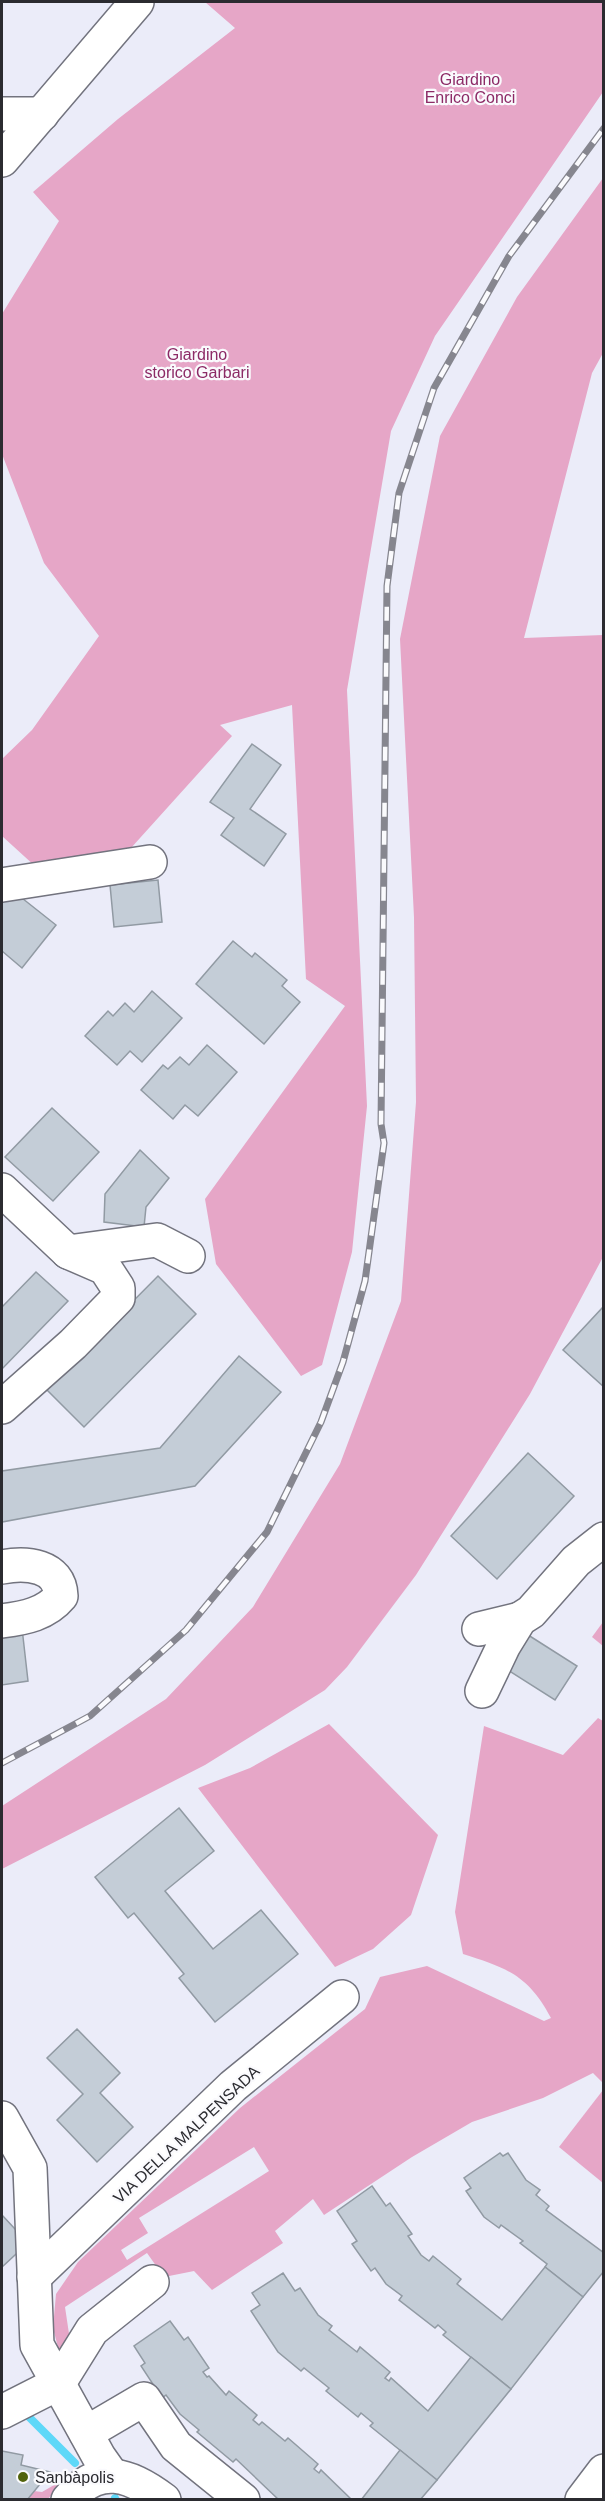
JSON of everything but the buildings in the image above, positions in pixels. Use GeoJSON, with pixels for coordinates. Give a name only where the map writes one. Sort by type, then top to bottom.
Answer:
{"type":"FeatureCollection","features":[{"type":"Feature","properties":{"kind":"street"},"geometry":{"type":"LineString","coordinates":[[2,160],[137,2]]}},
{"type":"Feature","properties":{"kind":"street"},"geometry":{"type":"LineString","coordinates":[[2,114],[42,114]]}},
{"type":"Feature","properties":{"kind":"street"},"geometry":{"type":"LineString","coordinates":[[2,885],[150,862]]}},
{"type":"Feature","properties":{"kind":"street"},"geometry":{"type":"LineString","coordinates":[[2,1190],[68,1252],[105,1268],[118,1288],[118,1299],[73,1344],[2,1407]]}},
{"type":"Feature","properties":{"kind":"street"},"geometry":{"type":"LineString","coordinates":[[68,1252],[157,1240],[188,1256]]}},
{"type":"Feature","properties":{"kind":"street"},"geometry":{"type":"LineString","coordinates":[[479,1629],[520,1619],[531,1612],[576,1561],[603,1539]]}},
{"type":"Feature","properties":{"kind":"street"},"geometry":{"type":"LineString","coordinates":[[2,1567],[16,1564],[38,1566],[52,1574],[61,1588],[61,1596],[52,1607],[24,1618],[2,1621]]}},
{"type":"Feature","properties":{"kind":"street"},"geometry":{"type":"LineString","coordinates":[[482,1691],[504,1645],[520,1619]]}},
{"type":"Feature","properties":{"kind":"street","name":"VIA DELLA MALPENSADA"},"geometry":{"type":"LineString","coordinates":[[34,2277],[233,2086],[342,1996]]}},
{"type":"Feature","properties":{"kind":"street"},"geometry":{"type":"LineString","coordinates":[[2,2118],[30,2168],[37,2345],[111,2474]]}},
{"type":"Feature","properties":{"kind":"street"},"geometry":{"type":"LineString","coordinates":[[2,2412],[59,2383],[92,2330],[152,2282]]}},
{"type":"Feature","properties":{"kind":"street"},"geometry":{"type":"LineString","coordinates":[[86,2433],[144,2398],[176,2446],[243,2499]]}},
{"type":"Feature","properties":{"kind":"street"},"geometry":{"type":"LineString","coordinates":[[582,2499],[603,2471]]}},
{"type":"Feature","properties":{"kind":"street"},"geometry":{"type":"LineString","coordinates":[[69,2499],[90,2481],[111,2474],[146,2486],[164,2499]]}},
{"type":"Feature","properties":{"kind":"green space"},"geometry":{"type":"Polygon","coordinates":[[[205,2],[603,2],[603,92],[435,336],[391,431],[347,690],[367,1106],[352,1252],[322,1365],[301,1376],[216,1264],[205,1199],[345,1006],[306,979],[292,705],[220,725],[232,736],[131,848],[81,867],[36,867],[2,836],[2,759],[32,730],[99,636],[44,563],[2,454],[2,314],[59,221],[33,192],[118,119],[235,28],[205,2]]]}},
{"type":"Feature","properties":{"kind":"green space"},"geometry":{"type":"Polygon","coordinates":[[[603,178],[603,353],[592,373],[524,638],[603,635],[603,1257],[530,1394],[416,1575],[347,1667],[325,1690],[205,1765],[2,1869],[2,1806],[166,1699],[253,1607],[340,1464],[401,1301],[416,1102],[414,917],[400,639],[440,436],[517,297],[603,178]]]}},
{"type":"Feature","properties":{"kind":"green space"},"geometry":{"type":"Polygon","coordinates":[[[603,1622],[603,1646],[592,1637],[603,1622]]]}},
{"type":"Feature","properties":{"kind":"green space"},"geometry":{"type":"Polygon","coordinates":[[[598,1718],[603,1721],[603,2083],[593,2073],[543,2098],[472,2122],[412,2157],[324,2215],[313,2199],[275,2231],[283,2243],[212,2290],[194,2271],[164,2277],[147,2253],[65,2307],[71,2347],[60,2355],[53,2328],[56,2294],[78,2262],[240,2108],[365,2009],[380,1977],[427,1966],[544,2021],[551,2018],[534,1992],[515,1975],[463,1954],[455,1912],[484,1726],[563,1755],[598,1718]],[[254,2147],[139,2218],[148,2233],[121,2250],[127,2260],[269,2171],[254,2147]]]}},
{"type":"Feature","properties":{"kind":"green space"},"geometry":{"type":"Polygon","coordinates":[[[329,1724],[438,1835],[411,1915],[373,1949],[335,1967],[198,1788],[250,1768],[329,1724]]]}},
{"type":"Feature","properties":{"kind":"green space"},"geometry":{"type":"Polygon","coordinates":[[[603,2090],[603,2183],[559,2147],[603,2090]]]}},
{"type":"Feature","properties":{"kind":"green space"},"geometry":{"type":"Polygon","coordinates":[[[61,2481],[48,2499],[27,2500],[34,2491],[42,2492],[61,2481]]]}},
{"type":"Feature","properties":{"kind":"waterway"},"geometry":{"type":"LineString","coordinates":[[26,2414],[75,2463]]}},
{"type":"Feature","properties":{"kind":"railway"},"geometry":{"type":"LineString","coordinates":[[2,1763],[90,1716],[186,1630],[267,1532],[321,1422],[343,1362],[365,1281],[384,1143],[381,1124],[387,586],[399,493],[434,388],[509,256],[604,128]]}},
{"type":"Feature","properties":{"kind":"place","name":"Sanbàpolis"},"geometry":{"type":"Point","coordinates":[23,2477]}},
{"type":"Feature","properties":{"kind":"park label","name":"Giardino Enrico Conci"},"geometry":{"type":"Point","coordinates":[470,88]}},
{"type":"Feature","properties":{"kind":"park label","name":"Giardino storico Garbari"},"geometry":{"type":"Point","coordinates":[197,363]}}]}
